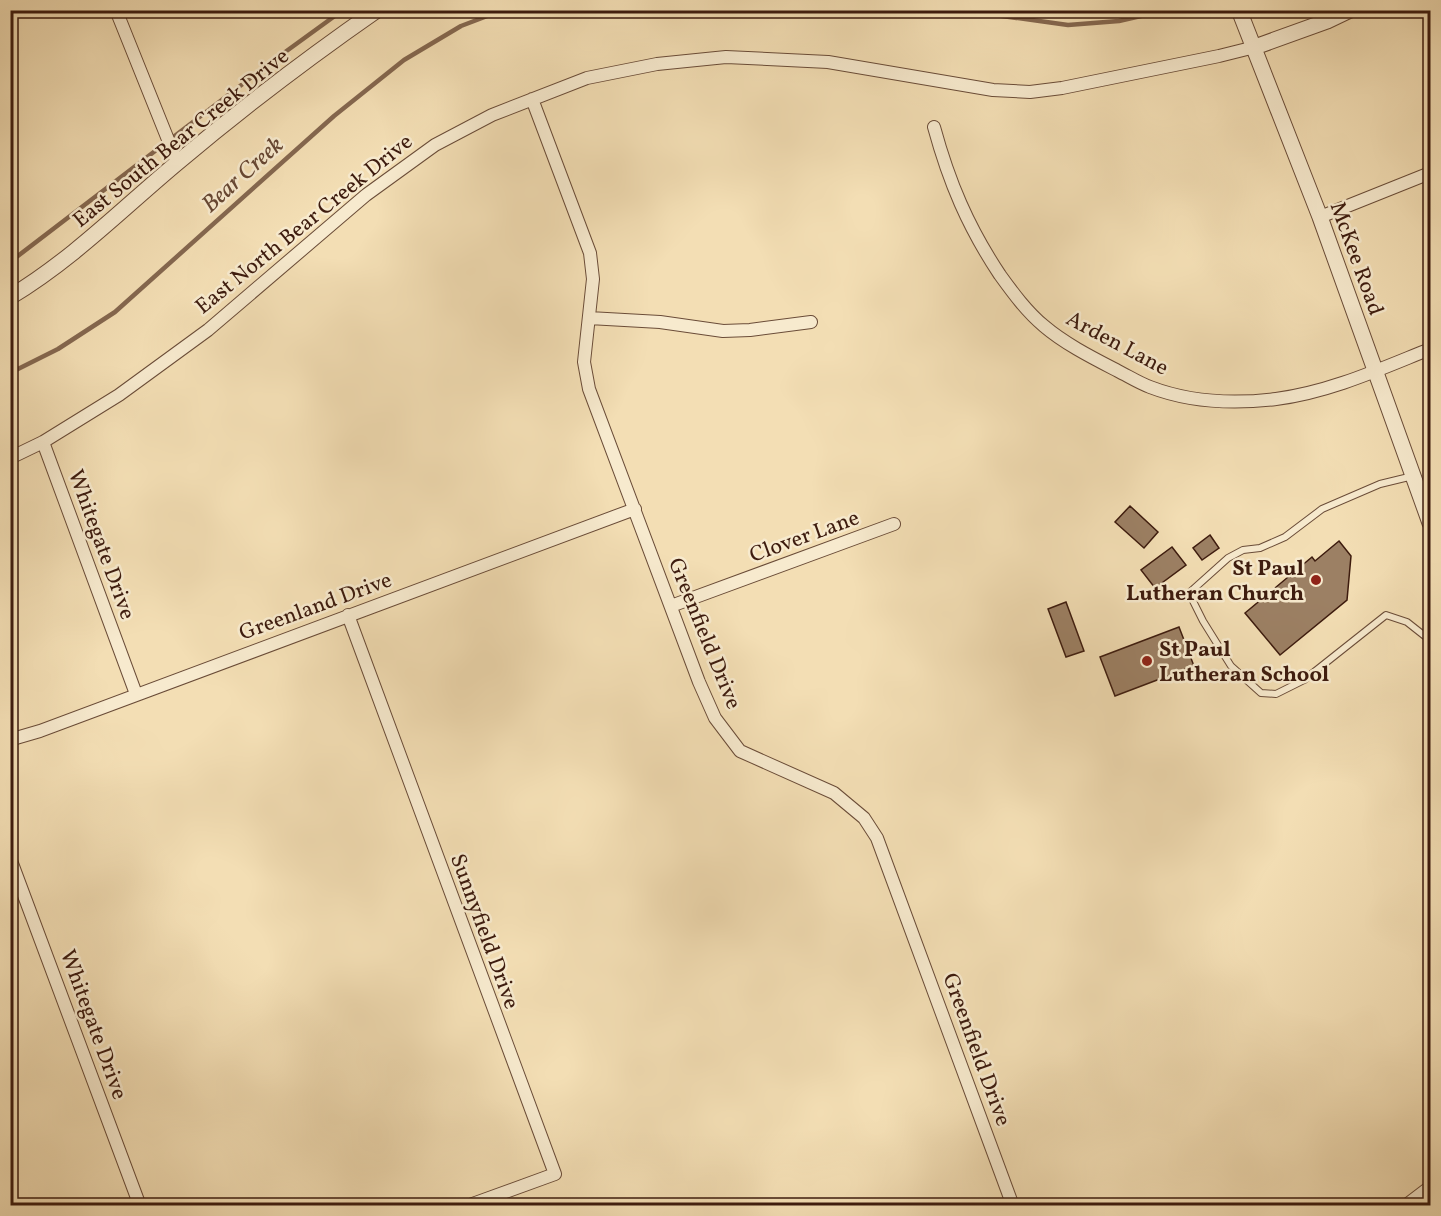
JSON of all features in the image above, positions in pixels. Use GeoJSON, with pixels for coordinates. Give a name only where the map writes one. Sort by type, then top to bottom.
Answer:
{"type":"FeatureCollection","features":[{"type":"Feature","properties":{"kind":"street"},"geometry":{"type":"LineString","coordinates":[[116,10],[177,162]]}},
{"type":"Feature","properties":{"kind":"street","name":"East South Bear Creek Drive"},"geometry":{"type":"LineString","coordinates":[[10,297],[71,256],[177,162],[253,101],[377,10]]}},
{"type":"Feature","properties":{"kind":"street","name":"McKee Road"},"geometry":{"type":"LineString","coordinates":[[1239,10],[1320,218],[1431,523]]}},
{"type":"Feature","properties":{"kind":"street","name":"East North Bear Creek Drive"},"geometry":{"type":"LineString","coordinates":[[10,458],[43,442],[119,395],[208,330],[366,195],[435,145],[492,115],[587,78],[657,63],[726,57],[828,62],[993,90],[1030,92],[1062,88],[1197,61],[1255,47],[1328,21],[1350,10]]}},
{"type":"Feature","properties":{"kind":"street","name":"Greenfield Drive"},"geometry":{"type":"LineString","coordinates":[[532,99],[590,253],[593,279],[584,362],[589,388],[716,718],[740,751],[834,793],[864,818],[877,838],[1013,1206]]}},
{"type":"Feature","properties":{"kind":"street","name":"Arden Lane"},"geometry":{"type":"LineString","coordinates":[[934,127],[951,185],[968,223],[984,252],[1016,297],[1044,326],[1103,363],[1149,387],[1216,400],[1236,401],[1295,396],[1375,371],[1431,349]]}},
{"type":"Feature","properties":{"kind":"street"},"geometry":{"type":"LineString","coordinates":[[1320,218],[1431,173]]}},
{"type":"Feature","properties":{"kind":"street"},"geometry":{"type":"LineString","coordinates":[[589,318],[660,322],[723,331],[811,322]]}},
{"type":"Feature","properties":{"kind":"street","name":"Whitegate Drive"},"geometry":{"type":"LineString","coordinates":[[43,442],[136,694]]}},
{"type":"Feature","properties":{"kind":"street","name":"Greenland Drive"},"geometry":{"type":"LineString","coordinates":[[10,742],[635,509]]}},
{"type":"Feature","properties":{"kind":"street","name":"Clover Lane"},"geometry":{"type":"LineString","coordinates":[[671,606],[894,524]]}},
{"type":"Feature","properties":{"kind":"street","name":"Sunnyfield Drive"},"geometry":{"type":"LineString","coordinates":[[348,615],[555,1174],[467,1206]]}},
{"type":"Feature","properties":{"kind":"street","name":"Whitegate Drive"},"geometry":{"type":"LineString","coordinates":[[10,858],[140,1206]]}},
{"type":"Feature","properties":{"kind":"street"},"geometry":{"type":"LineString","coordinates":[[1405,1206],[1431,1187]]}},
{"type":"Feature","properties":{"kind":"lane"},"geometry":{"type":"LineString","coordinates":[[1413,476],[1380,484],[1322,509],[1285,537],[1260,548],[1243,550],[1228,558],[1189,593],[1203,621],[1231,666],[1261,693],[1276,694],[1304,680],[1386,615],[1407,622],[1426,637],[1431,636]]}},
{"type":"Feature","properties":{"kind":"building"},"geometry":{"type":"Polygon","coordinates":[[[1130,506],[1158,532],[1144,548],[1115,522],[1130,506]]]}},
{"type":"Feature","properties":{"kind":"building"},"geometry":{"type":"Polygon","coordinates":[[[1210,535],[1219,548],[1202,560],[1193,548],[1210,535]]]}},
{"type":"Feature","properties":{"kind":"building","name":"St Paul Lutheran Church"},"geometry":{"type":"Polygon","coordinates":[[[1339,541],[1351,556],[1347,600],[1280,655],[1245,613],[1312,557],[1315,561],[1339,541]]]}},
{"type":"Feature","properties":{"kind":"building","name":"St Paul Lutheran School"},"geometry":{"type":"Polygon","coordinates":[[[1172,547],[1186,565],[1155,588],[1141,570],[1172,547]]]}},
{"type":"Feature","properties":{"kind":"building"},"geometry":{"type":"Polygon","coordinates":[[[1066,602],[1084,651],[1066,657],[1048,609],[1066,602]]]}},
{"type":"Feature","properties":{"kind":"building","name":"St Paul Lutheran School"},"geometry":{"type":"Polygon","coordinates":[[[1179,627],[1194,666],[1115,696],[1100,657],[1179,627]]]}},
{"type":"Feature","properties":{"kind":"waterway"},"geometry":{"type":"LineString","coordinates":[[10,262],[343,10]]}},
{"type":"Feature","properties":{"kind":"waterway","name":"Bear Creek"},"geometry":{"type":"LineString","coordinates":[[10,373],[58,349],[115,312],[334,116],[404,60],[461,26],[503,10]]}},
{"type":"Feature","properties":{"kind":"waterway","name":"Bear Creek"},"geometry":{"type":"LineString","coordinates":[[959,10],[1068,25],[1119,21],[1167,10]]}},
{"type":"Feature","properties":{"kind":"place","name":"St Paul Lutheran Church"},"geometry":{"type":"Point","coordinates":[1316,580]}},
{"type":"Feature","properties":{"kind":"place","name":"St Paul Lutheran School"},"geometry":{"type":"Point","coordinates":[1147,661]}}]}
